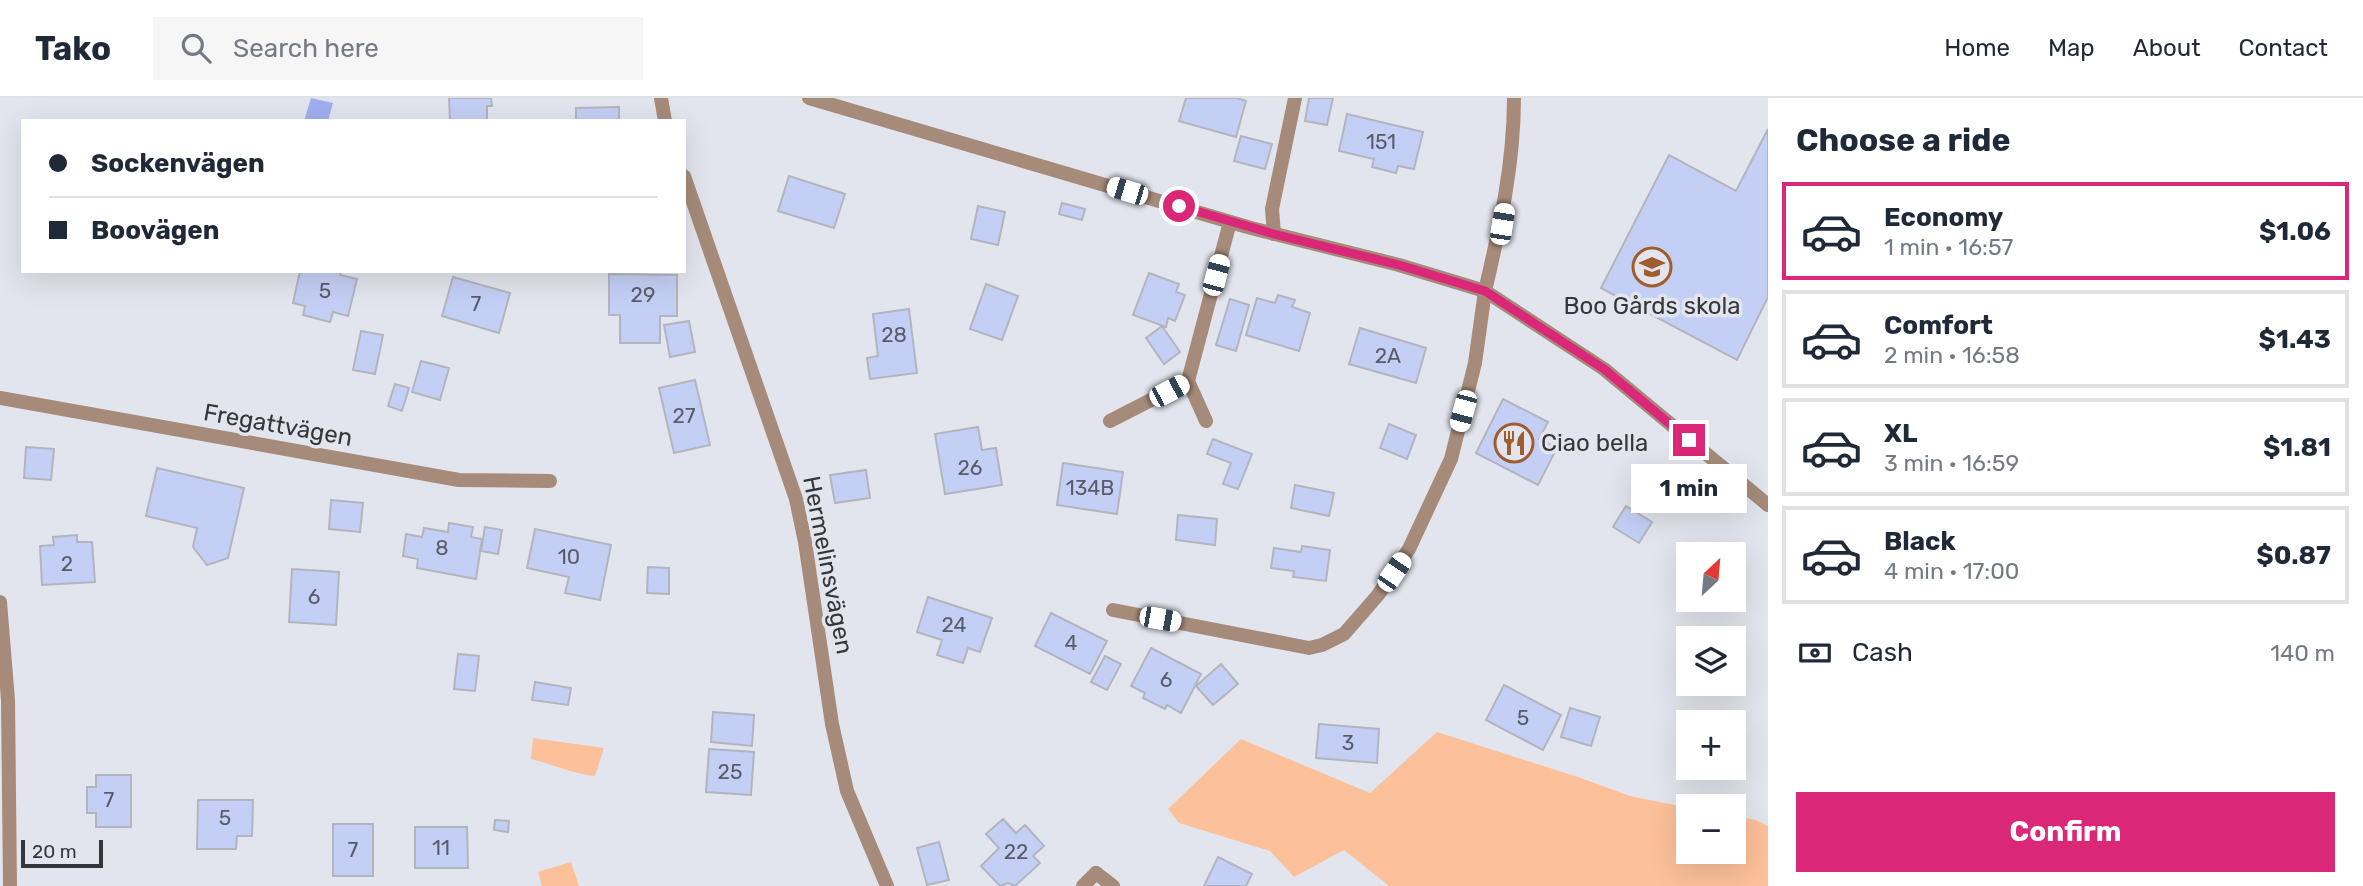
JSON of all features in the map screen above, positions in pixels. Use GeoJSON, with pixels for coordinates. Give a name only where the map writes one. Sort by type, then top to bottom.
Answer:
{"type":"FeatureCollection","features":[{"type":"Feature","properties":{"kind":"street"},"geometry":{"type":"LineString","coordinates":[[661,98],[665,119]]}},
{"type":"Feature","properties":{"kind":"street"},"geometry":{"type":"LineString","coordinates":[[809,98],[1230,222],[1399,265],[1485,291],[1604,369],[1768,505]]}},
{"type":"Feature","properties":{"kind":"street"},"geometry":{"type":"LineString","coordinates":[[1274,234],[1272,209],[1295,98]]}},
{"type":"Feature","properties":{"kind":"street"},"geometry":{"type":"LineString","coordinates":[[1113,610],[1309,648],[1344,635],[1378,595],[1409,549],[1451,459],[1475,363],[1485,291],[1502,224],[1514,98]]}},
{"type":"Feature","properties":{"kind":"street","name":"Hermelinsvägen"},"geometry":{"type":"LineString","coordinates":[[686,182],[796,499],[832,724],[847,791],[887,886]]}},
{"type":"Feature","properties":{"kind":"street"},"geometry":{"type":"LineString","coordinates":[[1206,421],[1188,381],[1230,222]]}},
{"type":"Feature","properties":{"kind":"street"},"geometry":{"type":"LineString","coordinates":[[1110,421],[1188,381]]}},
{"type":"Feature","properties":{"kind":"street","name":"Fregattvägen"},"geometry":{"type":"LineString","coordinates":[[0,398],[459,480],[550,481]]}},
{"type":"Feature","properties":{"kind":"street"},"geometry":{"type":"LineString","coordinates":[[0,602],[8,700],[10,886]]}},
{"type":"Feature","properties":{"kind":"street"},"geometry":{"type":"LineString","coordinates":[[1083,886],[1096,873],[1112,886]]}},
{"type":"Feature","properties":{"kind":"shaded area"},"geometry":{"type":"Polygon","coordinates":[[[1437,732],[1630,796],[1676,805],[1676,864],[1746,864],[1746,818],[1756,820],[1768,826],[1768,886],[1389,886],[1344,850],[1294,877],[1270,851],[1179,823],[1168,809],[1241,739],[1370,793],[1437,732]]]}},
{"type":"Feature","properties":{"kind":"shaded area"},"geometry":{"type":"Polygon","coordinates":[[[533,738],[604,748],[595,776],[531,759],[533,738]]]}},
{"type":"Feature","properties":{"kind":"shaded area"},"geometry":{"type":"Polygon","coordinates":[[[571,862],[579,886],[542,886],[538,872],[571,862]]]}},
{"type":"Feature","properties":{"kind":"water"},"geometry":{"type":"Polygon","coordinates":[[[311,98],[333,103],[329,119],[305,119],[311,98]]]}},
{"type":"Feature","properties":{"kind":"building"},"geometry":{"type":"Polygon","coordinates":[[[449,98],[491,98],[492,106],[487,106],[487,119],[450,119],[449,98]]]}},
{"type":"Feature","properties":{"kind":"building"},"geometry":{"type":"Polygon","coordinates":[[[1186,98],[1237,98],[1246,101],[1236,137],[1179,121],[1186,98]]]}},
{"type":"Feature","properties":{"kind":"building"},"geometry":{"type":"Polygon","coordinates":[[[1309,98],[1333,98],[1327,125],[1305,121],[1309,98]]]}},
{"type":"Feature","properties":{"kind":"building"},"geometry":{"type":"Polygon","coordinates":[[[619,107],[619,119],[576,119],[576,108],[619,107]]]}},
{"type":"Feature","properties":{"kind":"building"},"geometry":{"type":"Polygon","coordinates":[[[1347,114],[1423,132],[1414,169],[1398,166],[1396,173],[1372,167],[1374,159],[1339,151],[1347,114]]]}},
{"type":"Feature","properties":{"kind":"building"},"geometry":{"type":"Polygon","coordinates":[[[1768,129],[1768,297],[1737,360],[1601,288],[1669,155],[1736,191],[1768,129]]]}},
{"type":"Feature","properties":{"kind":"building"},"geometry":{"type":"Polygon","coordinates":[[[1241,136],[1272,144],[1265,169],[1234,161],[1241,136]]]}},
{"type":"Feature","properties":{"kind":"building"},"geometry":{"type":"Polygon","coordinates":[[[789,176],[845,194],[834,228],[778,211],[789,176]]]}},
{"type":"Feature","properties":{"kind":"building"},"geometry":{"type":"Polygon","coordinates":[[[1062,203],[1085,209],[1082,220],[1059,214],[1062,203]]]}},
{"type":"Feature","properties":{"kind":"building"},"geometry":{"type":"Polygon","coordinates":[[[978,206],[1005,212],[998,245],[971,239],[978,206]]]}},
{"type":"Feature","properties":{"kind":"building"},"geometry":{"type":"Polygon","coordinates":[[[300,273],[340,273],[357,279],[348,316],[333,312],[330,322],[303,315],[305,306],[293,303],[300,273]]]}},
{"type":"Feature","properties":{"kind":"building"},"geometry":{"type":"Polygon","coordinates":[[[1149,273],[1179,284],[1176,292],[1185,295],[1175,321],[1168,318],[1166,327],[1133,315],[1149,273]]]}},
{"type":"Feature","properties":{"kind":"building"},"geometry":{"type":"Polygon","coordinates":[[[609,274],[677,275],[677,316],[660,316],[660,343],[620,343],[620,315],[609,315],[609,274]]]}},
{"type":"Feature","properties":{"kind":"building"},"geometry":{"type":"Polygon","coordinates":[[[453,277],[510,293],[499,333],[442,316],[453,277]]]}},
{"type":"Feature","properties":{"kind":"building"},"geometry":{"type":"Polygon","coordinates":[[[986,284],[1018,296],[1002,340],[970,329],[986,284]]]}},
{"type":"Feature","properties":{"kind":"building"},"geometry":{"type":"Polygon","coordinates":[[[1278,295],[1295,300],[1292,307],[1310,313],[1299,351],[1246,335],[1257,298],[1275,303],[1278,295]]]}},
{"type":"Feature","properties":{"kind":"building"},"geometry":{"type":"Polygon","coordinates":[[[1230,299],[1249,305],[1236,351],[1216,345],[1230,299]]]}},
{"type":"Feature","properties":{"kind":"building"},"geometry":{"type":"Polygon","coordinates":[[[909,309],[917,373],[870,379],[867,358],[878,356],[873,314],[909,309]]]}},
{"type":"Feature","properties":{"kind":"building"},"geometry":{"type":"Polygon","coordinates":[[[689,321],[695,352],[670,357],[664,325],[689,321]]]}},
{"type":"Feature","properties":{"kind":"building"},"geometry":{"type":"Polygon","coordinates":[[[1162,326],[1180,352],[1164,364],[1146,338],[1162,326]]]}},
{"type":"Feature","properties":{"kind":"building"},"geometry":{"type":"Polygon","coordinates":[[[1360,328],[1426,348],[1416,383],[1349,364],[1360,328]]]}},
{"type":"Feature","properties":{"kind":"building"},"geometry":{"type":"Polygon","coordinates":[[[361,331],[383,335],[375,374],[353,370],[361,331]]]}},
{"type":"Feature","properties":{"kind":"building"},"geometry":{"type":"Polygon","coordinates":[[[421,361],[449,368],[440,400],[412,392],[421,361]]]}},
{"type":"Feature","properties":{"kind":"building"},"geometry":{"type":"Polygon","coordinates":[[[695,380],[710,445],[674,453],[659,388],[695,380]]]}},
{"type":"Feature","properties":{"kind":"building"},"geometry":{"type":"Polygon","coordinates":[[[395,384],[409,388],[402,411],[388,406],[395,384]]]}},
{"type":"Feature","properties":{"kind":"building","name":"Ciao bella"},"geometry":{"type":"Polygon","coordinates":[[[1503,399],[1548,422],[1539,439],[1557,448],[1538,485],[1476,453],[1503,399]]]}},
{"type":"Feature","properties":{"kind":"building"},"geometry":{"type":"Polygon","coordinates":[[[1389,424],[1416,435],[1407,459],[1380,448],[1389,424]]]}},
{"type":"Feature","properties":{"kind":"building"},"geometry":{"type":"Polygon","coordinates":[[[978,427],[982,450],[996,448],[1002,485],[945,494],[935,434],[978,427]]]}},
{"type":"Feature","properties":{"kind":"building"},"geometry":{"type":"Polygon","coordinates":[[[1213,439],[1252,454],[1238,489],[1223,484],[1231,463],[1207,454],[1213,439]]]}},
{"type":"Feature","properties":{"kind":"building"},"geometry":{"type":"Polygon","coordinates":[[[26,447],[54,449],[51,480],[24,478],[26,447]]]}},
{"type":"Feature","properties":{"kind":"building"},"geometry":{"type":"Polygon","coordinates":[[[1063,463],[1123,472],[1117,514],[1057,505],[1063,463]]]}},
{"type":"Feature","properties":{"kind":"building"},"geometry":{"type":"Polygon","coordinates":[[[157,468],[244,488],[228,558],[207,565],[193,547],[197,528],[146,516],[157,468]]]}},
{"type":"Feature","properties":{"kind":"building"},"geometry":{"type":"Polygon","coordinates":[[[866,470],[870,498],[835,503],[830,475],[866,470]]]}},
{"type":"Feature","properties":{"kind":"building"},"geometry":{"type":"Polygon","coordinates":[[[1295,485],[1334,493],[1329,516],[1291,508],[1295,485]]]}},
{"type":"Feature","properties":{"kind":"building"},"geometry":{"type":"Polygon","coordinates":[[[331,500],[363,503],[360,532],[329,529],[331,500]]]}},
{"type":"Feature","properties":{"kind":"building"},"geometry":{"type":"Polygon","coordinates":[[[1626,506],[1652,522],[1639,543],[1613,527],[1626,506]]]}},
{"type":"Feature","properties":{"kind":"building"},"geometry":{"type":"Polygon","coordinates":[[[1178,515],[1217,519],[1215,545],[1176,540],[1178,515]]]}},
{"type":"Feature","properties":{"kind":"building"},"geometry":{"type":"Polygon","coordinates":[[[449,523],[473,527],[471,537],[482,539],[476,579],[417,568],[418,559],[403,556],[406,534],[422,537],[424,528],[448,532],[449,523]]]}},
{"type":"Feature","properties":{"kind":"building"},"geometry":{"type":"Polygon","coordinates":[[[485,527],[502,530],[498,554],[481,551],[485,527]]]}},
{"type":"Feature","properties":{"kind":"building"},"geometry":{"type":"Polygon","coordinates":[[[535,529],[611,545],[600,600],[565,593],[569,577],[527,568],[535,529]]]}},
{"type":"Feature","properties":{"kind":"building"},"geometry":{"type":"Polygon","coordinates":[[[77,535],[77,542],[92,542],[95,582],[42,585],[40,546],[54,545],[53,537],[77,535]]]}},
{"type":"Feature","properties":{"kind":"building"},"geometry":{"type":"Polygon","coordinates":[[[1302,546],[1330,550],[1326,581],[1293,577],[1294,571],[1271,568],[1274,548],[1301,552],[1302,546]]]}},
{"type":"Feature","properties":{"kind":"building"},"geometry":{"type":"Polygon","coordinates":[[[648,567],[669,568],[669,594],[647,593],[648,567]]]}},
{"type":"Feature","properties":{"kind":"building"},"geometry":{"type":"Polygon","coordinates":[[[292,569],[339,572],[336,625],[289,622],[292,569]]]}},
{"type":"Feature","properties":{"kind":"building"},"geometry":{"type":"Polygon","coordinates":[[[928,597],[992,618],[980,652],[968,648],[963,663],[937,655],[942,640],[917,632],[928,597]]]}},
{"type":"Feature","properties":{"kind":"building"},"geometry":{"type":"Polygon","coordinates":[[[1051,613],[1107,641],[1090,674],[1035,646],[1051,613]]]}},
{"type":"Feature","properties":{"kind":"building"},"geometry":{"type":"Polygon","coordinates":[[[1151,648],[1201,674],[1181,713],[1167,705],[1165,709],[1143,698],[1145,693],[1131,686],[1151,648]]]}},
{"type":"Feature","properties":{"kind":"building"},"geometry":{"type":"Polygon","coordinates":[[[458,654],[479,656],[475,691],[454,689],[458,654]]]}},
{"type":"Feature","properties":{"kind":"building"},"geometry":{"type":"Polygon","coordinates":[[[1105,656],[1121,664],[1107,690],[1091,682],[1105,656]]]}},
{"type":"Feature","properties":{"kind":"building"},"geometry":{"type":"Polygon","coordinates":[[[1221,664],[1238,684],[1213,705],[1196,686],[1221,664]]]}},
{"type":"Feature","properties":{"kind":"building"},"geometry":{"type":"Polygon","coordinates":[[[535,682],[571,688],[568,705],[532,700],[535,682]]]}},
{"type":"Feature","properties":{"kind":"building"},"geometry":{"type":"Polygon","coordinates":[[[1504,685],[1561,715],[1543,750],[1486,720],[1504,685]]]}},
{"type":"Feature","properties":{"kind":"building"},"geometry":{"type":"Polygon","coordinates":[[[1570,708],[1600,717],[1591,746],[1561,737],[1570,708]]]}},
{"type":"Feature","properties":{"kind":"building"},"geometry":{"type":"Polygon","coordinates":[[[713,712],[754,715],[752,746],[711,742],[713,712]]]}},
{"type":"Feature","properties":{"kind":"building"},"geometry":{"type":"Polygon","coordinates":[[[1319,724],[1379,729],[1377,763],[1316,758],[1319,724]]]}},
{"type":"Feature","properties":{"kind":"building"},"geometry":{"type":"Polygon","coordinates":[[[709,749],[754,752],[751,795],[706,792],[709,749]]]}},
{"type":"Feature","properties":{"kind":"building"},"geometry":{"type":"Polygon","coordinates":[[[96,775],[131,775],[131,827],[96,827],[96,813],[87,813],[87,787],[96,787],[96,775]]]}},
{"type":"Feature","properties":{"kind":"building"},"geometry":{"type":"Polygon","coordinates":[[[198,800],[253,800],[252,836],[237,836],[236,849],[197,849],[198,800]]]}},
{"type":"Feature","properties":{"kind":"building"},"geometry":{"type":"Polygon","coordinates":[[[1003,819],[1016,833],[1025,825],[1044,846],[1033,856],[1040,863],[1015,886],[1008,883],[1000,886],[981,866],[999,848],[986,834],[1003,819]]]}},
{"type":"Feature","properties":{"kind":"building"},"geometry":{"type":"Polygon","coordinates":[[[495,820],[509,821],[508,832],[494,830],[495,820]]]}},
{"type":"Feature","properties":{"kind":"building"},"geometry":{"type":"Polygon","coordinates":[[[333,824],[373,824],[373,876],[333,876],[333,824]]]}},
{"type":"Feature","properties":{"kind":"building"},"geometry":{"type":"Polygon","coordinates":[[[415,827],[467,827],[468,868],[415,868],[415,827]]]}},
{"type":"Feature","properties":{"kind":"building"},"geometry":{"type":"Polygon","coordinates":[[[939,842],[949,880],[927,885],[917,848],[939,842]]]}},
{"type":"Feature","properties":{"kind":"building"},"geometry":{"type":"Polygon","coordinates":[[[1218,857],[1252,874],[1246,886],[1204,886],[1218,857]]]}},
{"type":"Feature","properties":{"kind":"place","name":"Boo Gårds skola"},"geometry":{"type":"Point","coordinates":[1652,267]}},
{"type":"Feature","properties":{"kind":"place","name":"Ciao bella"},"geometry":{"type":"Point","coordinates":[1514,443]}},
{"type":"Feature","properties":{"kind":"route"},"geometry":{"type":"LineString","coordinates":[[1179,206],[1485,291],[1604,369],[1689,440]]}}]}
